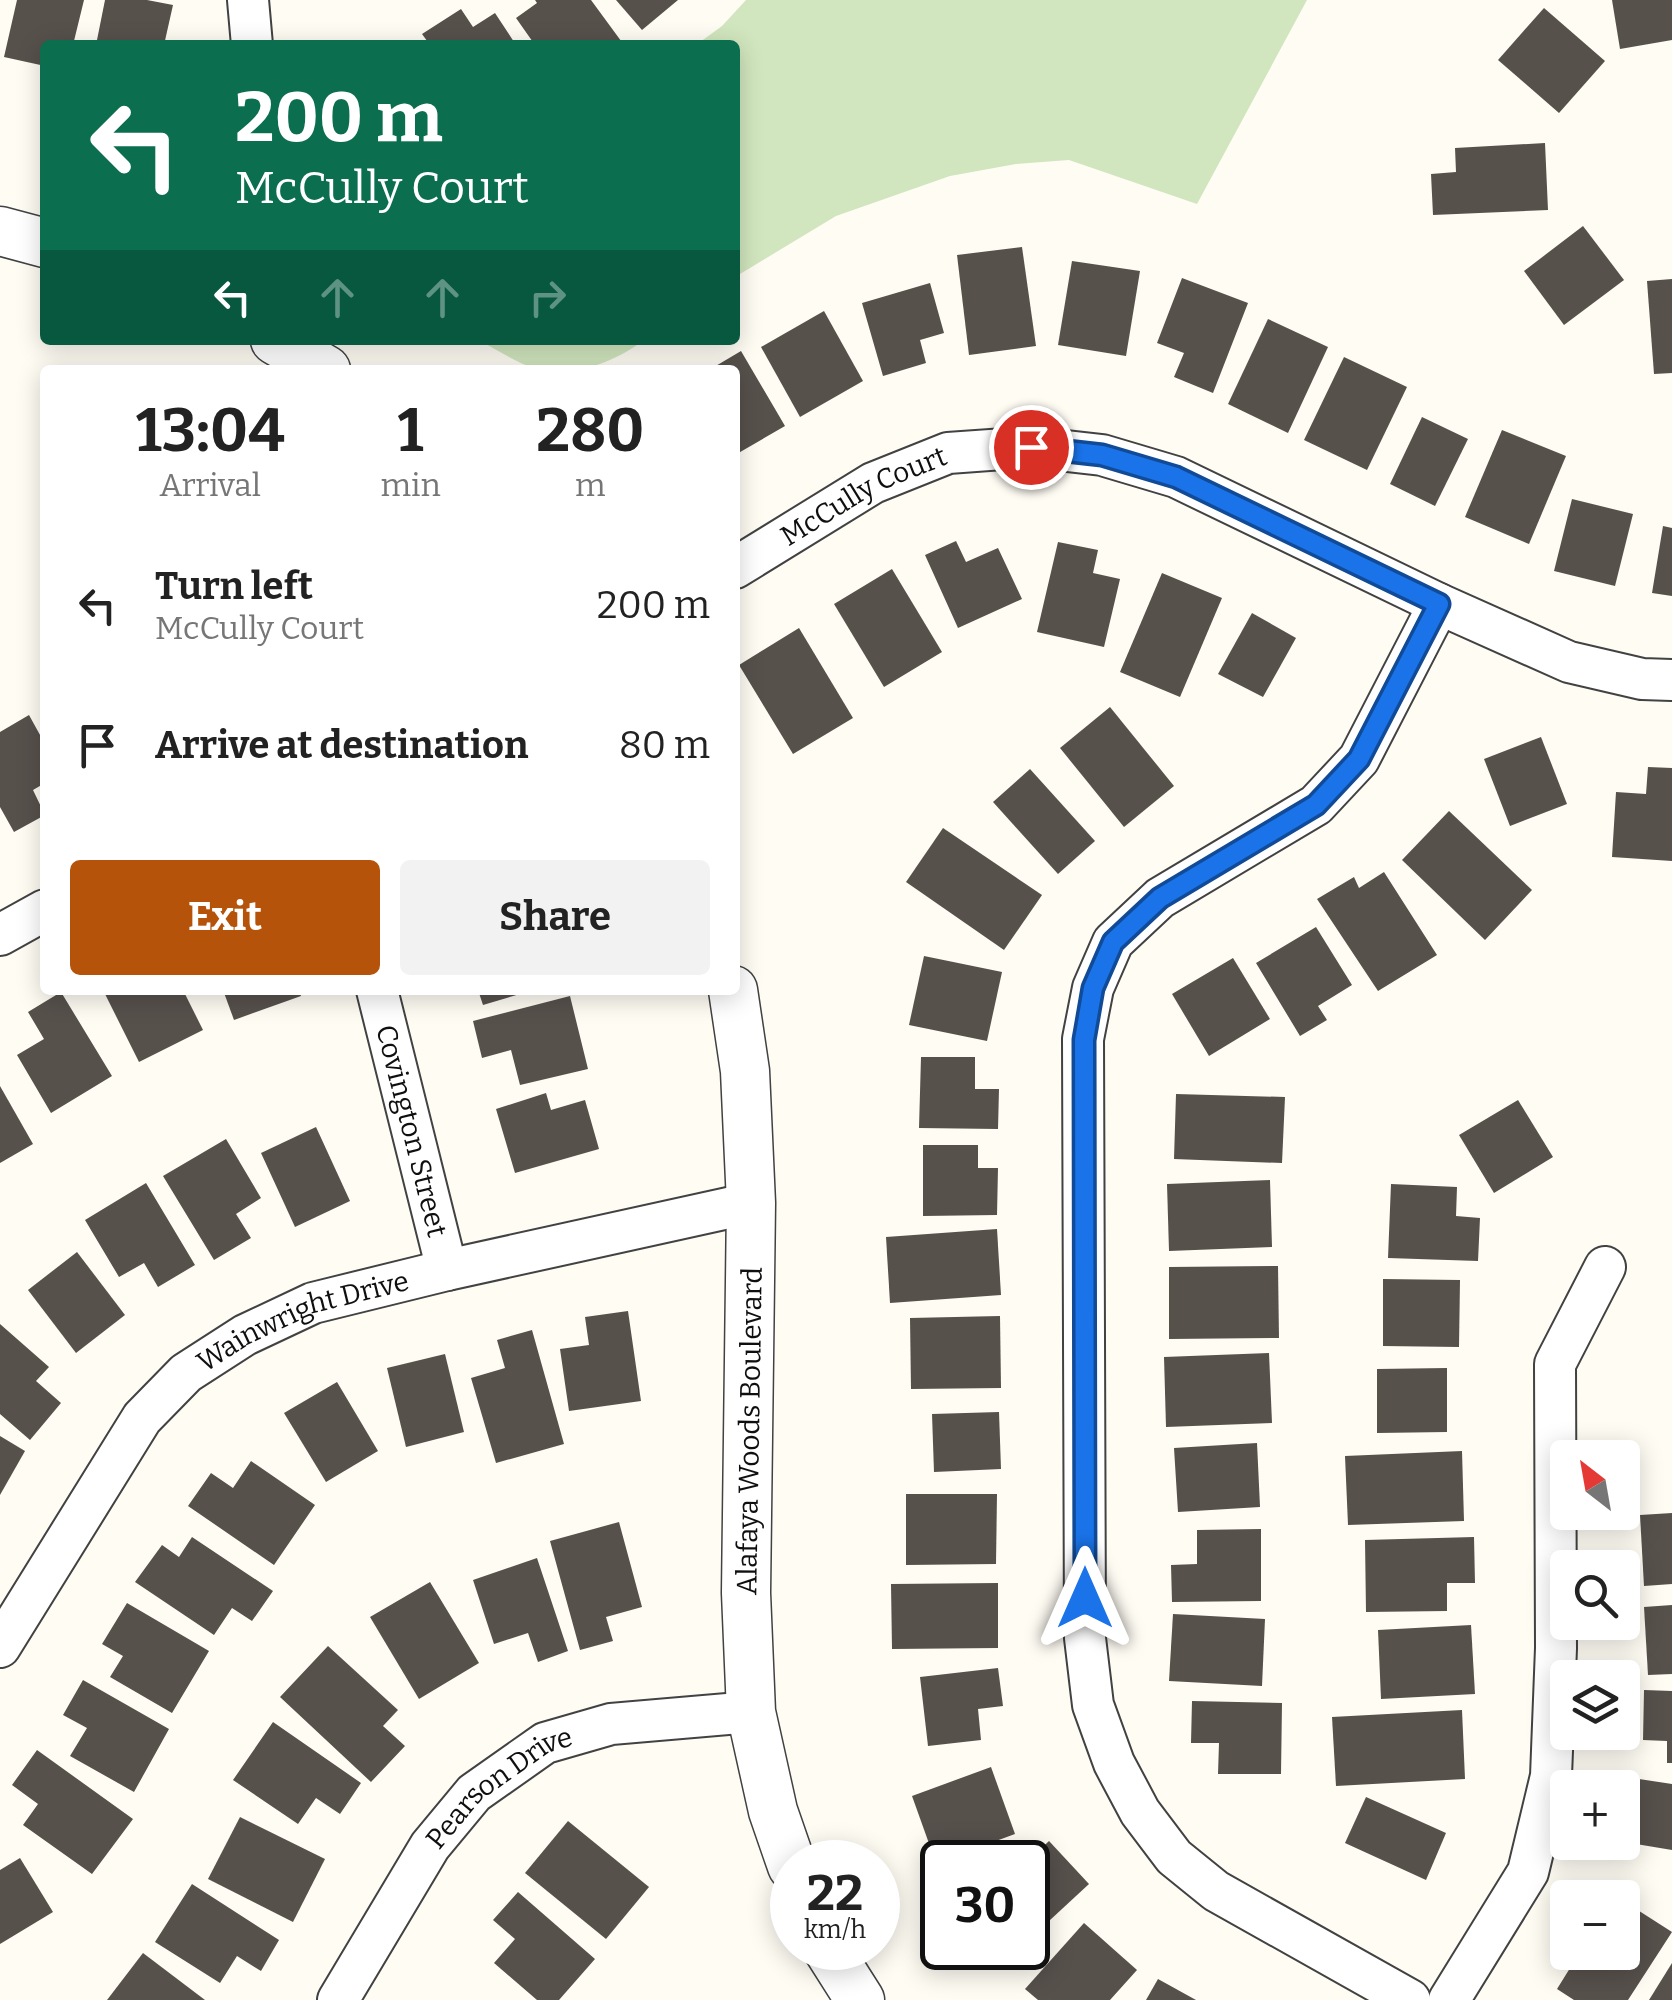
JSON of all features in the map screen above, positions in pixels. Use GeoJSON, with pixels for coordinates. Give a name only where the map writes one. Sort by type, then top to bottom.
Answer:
{"type":"FeatureCollection","features":[{"type":"Feature","properties":{"kind":"street"},"geometry":{"type":"LineString","coordinates":[[252,40],[254,2]]}},
{"type":"Feature","properties":{"kind":"street"},"geometry":{"type":"LineString","coordinates":[[0,230],[40,242]]}},
{"type":"Feature","properties":{"kind":"street"},"geometry":{"type":"LineString","coordinates":[[284,345],[318,365]]}},
{"type":"Feature","properties":{"kind":"street","name":"McCully Court"},"geometry":{"type":"LineString","coordinates":[[740,565],[873,483],[948,453],[1031,447],[1102,455],[1176,477],[1569,662],[1642,679],[1672,680]]}},
{"type":"Feature","properties":{"kind":"street"},"geometry":{"type":"LineString","coordinates":[[1410,2000],[1216,1891],[1174,1857],[1140,1812],[1114,1763],[1093,1705],[1085,1638],[1084,1040],[1093,988],[1113,942],[1160,898],[1316,805],[1359,759],[1439,604]]}},
{"type":"Feature","properties":{"kind":"street"},"geometry":{"type":"LineString","coordinates":[[0,935],[40,913]]}},
{"type":"Feature","properties":{"kind":"street","name":"Covington Street"},"geometry":{"type":"LineString","coordinates":[[379,995],[447,1270]]}},
{"type":"Feature","properties":{"kind":"street","name":"Alafaya Woods Boulevard"},"geometry":{"type":"LineString","coordinates":[[734,995],[745,1071],[751,1203],[746,1594],[751,1712],[783,1840]]}},
{"type":"Feature","properties":{"kind":"street","name":"Wainwright Drive"},"geometry":{"type":"LineString","coordinates":[[0,1647],[142,1418],[186,1373],[245,1335],[313,1303],[751,1203]]}},
{"type":"Feature","properties":{"kind":"street"},"geometry":{"type":"LineString","coordinates":[[1449,2000],[1528,1872],[1551,1776],[1556,1648],[1555,1364],[1605,1267]]}},
{"type":"Feature","properties":{"kind":"street","name":"Pearson Drive"},"geometry":{"type":"LineString","coordinates":[[338,2000],[430,1846],[474,1793],[545,1743],[611,1724],[751,1712]]}},
{"type":"Feature","properties":{"kind":"street"},"geometry":{"type":"LineString","coordinates":[[841,1970],[860,2000]]}},
{"type":"Feature","properties":{"kind":"green space"},"geometry":{"type":"Polygon","coordinates":[[[746,0],[1307,0],[1197,204],[1069,160],[1016,164],[950,176],[836,216],[740,274],[740,40],[703,40],[746,0]]]}},
{"type":"Feature","properties":{"kind":"green space"},"geometry":{"type":"Polygon","coordinates":[[[487,345],[636,345],[595,365],[526,365],[487,345]]]}},
{"type":"Feature","properties":{"kind":"building"},"geometry":{"type":"Polygon","coordinates":[[[17,0],[84,0],[74,40],[40,40],[40,65],[4,57],[17,0]]]}},
{"type":"Feature","properties":{"kind":"building"},"geometry":{"type":"Polygon","coordinates":[[[105,0],[147,0],[173,5],[165,40],[97,40],[105,0]]]}},
{"type":"Feature","properties":{"kind":"building"},"geometry":{"type":"Polygon","coordinates":[[[535,0],[591,0],[620,40],[531,40],[516,18],[537,3],[535,0]]]}},
{"type":"Feature","properties":{"kind":"building"},"geometry":{"type":"Polygon","coordinates":[[[616,0],[678,0],[642,30],[616,0]]]}},
{"type":"Feature","properties":{"kind":"building"},"geometry":{"type":"Polygon","coordinates":[[[1612,0],[1672,0],[1672,40],[1620,49],[1612,0]]]}},
{"type":"Feature","properties":{"kind":"building"},"geometry":{"type":"Polygon","coordinates":[[[1544,8],[1605,61],[1559,113],[1498,60],[1544,8]]]}},
{"type":"Feature","properties":{"kind":"building"},"geometry":{"type":"Polygon","coordinates":[[[461,9],[473,27],[495,13],[513,40],[426,40],[422,34],[461,9]]]}},
{"type":"Feature","properties":{"kind":"building"},"geometry":{"type":"Polygon","coordinates":[[[1545,143],[1548,210],[1433,215],[1431,174],[1456,172],[1455,148],[1545,143]]]}},
{"type":"Feature","properties":{"kind":"building"},"geometry":{"type":"Polygon","coordinates":[[[1583,226],[1624,280],[1564,325],[1524,271],[1583,226]]]}},
{"type":"Feature","properties":{"kind":"building"},"geometry":{"type":"Polygon","coordinates":[[[1022,247],[1036,346],[969,355],[957,255],[1022,247]]]}},
{"type":"Feature","properties":{"kind":"building"},"geometry":{"type":"Polygon","coordinates":[[[1072,261],[1140,271],[1126,356],[1058,345],[1072,261]]]}},
{"type":"Feature","properties":{"kind":"building"},"geometry":{"type":"Polygon","coordinates":[[[1182,278],[1248,303],[1213,393],[1174,377],[1184,353],[1157,343],[1182,278]]]}},
{"type":"Feature","properties":{"kind":"building"},"geometry":{"type":"Polygon","coordinates":[[[1672,279],[1672,373],[1654,374],[1647,281],[1672,279]]]}},
{"type":"Feature","properties":{"kind":"building"},"geometry":{"type":"Polygon","coordinates":[[[930,283],[944,333],[920,340],[926,363],[883,376],[862,303],[930,283]]]}},
{"type":"Feature","properties":{"kind":"building"},"geometry":{"type":"Polygon","coordinates":[[[824,311],[863,381],[800,417],[761,347],[824,311]]]}},
{"type":"Feature","properties":{"kind":"building"},"geometry":{"type":"Polygon","coordinates":[[[1268,319],[1328,347],[1288,433],[1228,404],[1268,319]]]}},
{"type":"Feature","properties":{"kind":"building"},"geometry":{"type":"Polygon","coordinates":[[[741,351],[785,426],[740,452],[740,365],[717,365],[741,351]]]}},
{"type":"Feature","properties":{"kind":"building"},"geometry":{"type":"Polygon","coordinates":[[[1344,357],[1407,387],[1367,470],[1304,440],[1344,357]]]}},
{"type":"Feature","properties":{"kind":"building"},"geometry":{"type":"Polygon","coordinates":[[[1422,417],[1468,439],[1435,506],[1390,484],[1422,417]]]}},
{"type":"Feature","properties":{"kind":"building"},"geometry":{"type":"Polygon","coordinates":[[[1502,430],[1566,456],[1529,544],[1465,517],[1502,430]]]}},
{"type":"Feature","properties":{"kind":"building"},"geometry":{"type":"Polygon","coordinates":[[[1572,499],[1633,514],[1615,586],[1554,571],[1572,499]]]}},
{"type":"Feature","properties":{"kind":"building"},"geometry":{"type":"Polygon","coordinates":[[[1663,526],[1672,528],[1672,596],[1652,593],[1663,526]]]}},
{"type":"Feature","properties":{"kind":"building"},"geometry":{"type":"Polygon","coordinates":[[[956,541],[966,562],[998,548],[1022,599],[958,628],[925,555],[956,541]]]}},
{"type":"Feature","properties":{"kind":"building"},"geometry":{"type":"Polygon","coordinates":[[[1058,542],[1098,550],[1093,573],[1120,579],[1104,647],[1037,632],[1058,542]]]}},
{"type":"Feature","properties":{"kind":"building"},"geometry":{"type":"Polygon","coordinates":[[[892,569],[942,652],[884,687],[834,604],[892,569]]]}},
{"type":"Feature","properties":{"kind":"building"},"geometry":{"type":"Polygon","coordinates":[[[1162,573],[1222,598],[1180,697],[1120,672],[1162,573]]]}},
{"type":"Feature","properties":{"kind":"building"},"geometry":{"type":"Polygon","coordinates":[[[1252,613],[1296,638],[1263,697],[1218,674],[1252,613]]]}},
{"type":"Feature","properties":{"kind":"building"},"geometry":{"type":"Polygon","coordinates":[[[799,628],[853,718],[793,754],[740,664],[799,628]]]}},
{"type":"Feature","properties":{"kind":"building"},"geometry":{"type":"Polygon","coordinates":[[[1110,707],[1174,786],[1124,827],[1060,748],[1110,707]]]}},
{"type":"Feature","properties":{"kind":"building"},"geometry":{"type":"Polygon","coordinates":[[[29,715],[40,735],[40,786],[33,790],[40,805],[40,818],[14,832],[0,807],[0,732],[29,715]]]}},
{"type":"Feature","properties":{"kind":"building"},"geometry":{"type":"Polygon","coordinates":[[[1541,737],[1567,804],[1510,826],[1484,759],[1541,737]]]}},
{"type":"Feature","properties":{"kind":"building"},"geometry":{"type":"Polygon","coordinates":[[[1648,767],[1672,768],[1672,861],[1612,857],[1616,792],[1646,794],[1648,767]]]}},
{"type":"Feature","properties":{"kind":"building"},"geometry":{"type":"Polygon","coordinates":[[[1030,769],[1095,841],[1058,874],[993,802],[1030,769]]]}},
{"type":"Feature","properties":{"kind":"building"},"geometry":{"type":"Polygon","coordinates":[[[1449,811],[1532,890],[1485,940],[1402,860],[1449,811]]]}},
{"type":"Feature","properties":{"kind":"building"},"geometry":{"type":"Polygon","coordinates":[[[943,828],[1042,895],[1004,950],[906,882],[943,828]]]}},
{"type":"Feature","properties":{"kind":"building"},"geometry":{"type":"Polygon","coordinates":[[[1384,872],[1437,955],[1378,991],[1317,899],[1354,877],[1359,888],[1384,872]]]}},
{"type":"Feature","properties":{"kind":"building"},"geometry":{"type":"Polygon","coordinates":[[[1316,927],[1352,985],[1318,1006],[1327,1020],[1300,1036],[1256,963],[1316,927]]]}},
{"type":"Feature","properties":{"kind":"building"},"geometry":{"type":"Polygon","coordinates":[[[924,956],[1002,972],[987,1041],[909,1025],[924,956]]]}},
{"type":"Feature","properties":{"kind":"building"},"geometry":{"type":"Polygon","coordinates":[[[1233,958],[1270,1019],[1209,1056],[1172,994],[1233,958]]]}},
{"type":"Feature","properties":{"kind":"building"},"geometry":{"type":"Polygon","coordinates":[[[63,995],[112,1076],[51,1113],[17,1055],[44,1039],[28,1012],[63,995]]]}},
{"type":"Feature","properties":{"kind":"building"},"geometry":{"type":"Polygon","coordinates":[[[106,995],[186,995],[203,1030],[139,1062],[106,995]]]}},
{"type":"Feature","properties":{"kind":"building"},"geometry":{"type":"Polygon","coordinates":[[[225,995],[301,995],[301,996],[234,1020],[225,995]]]}},
{"type":"Feature","properties":{"kind":"building"},"geometry":{"type":"Polygon","coordinates":[[[480,995],[517,995],[483,1005],[480,995]]]}},
{"type":"Feature","properties":{"kind":"building"},"geometry":{"type":"Polygon","coordinates":[[[570,996],[588,1069],[520,1085],[511,1050],[482,1058],[473,1021],[570,996]]]}},
{"type":"Feature","properties":{"kind":"building"},"geometry":{"type":"Polygon","coordinates":[[[921,1057],[975,1057],[975,1089],[999,1089],[998,1129],[919,1128],[921,1057]]]}},
{"type":"Feature","properties":{"kind":"building"},"geometry":{"type":"Polygon","coordinates":[[[0,1086],[33,1144],[0,1163],[0,1086]]]}},
{"type":"Feature","properties":{"kind":"building"},"geometry":{"type":"Polygon","coordinates":[[[546,1093],[551,1110],[585,1100],[599,1149],[515,1173],[496,1109],[546,1093]]]}},
{"type":"Feature","properties":{"kind":"building"},"geometry":{"type":"Polygon","coordinates":[[[1176,1094],[1285,1097],[1282,1163],[1174,1159],[1176,1094]]]}},
{"type":"Feature","properties":{"kind":"building"},"geometry":{"type":"Polygon","coordinates":[[[1518,1100],[1553,1157],[1494,1193],[1459,1135],[1518,1100]]]}},
{"type":"Feature","properties":{"kind":"building"},"geometry":{"type":"Polygon","coordinates":[[[316,1127],[350,1201],[295,1227],[261,1153],[316,1127]]]}},
{"type":"Feature","properties":{"kind":"building"},"geometry":{"type":"Polygon","coordinates":[[[226,1139],[261,1198],[236,1214],[251,1238],[214,1260],[163,1176],[226,1139]]]}},
{"type":"Feature","properties":{"kind":"building"},"geometry":{"type":"Polygon","coordinates":[[[923,1145],[978,1145],[978,1168],[998,1168],[997,1215],[923,1216],[923,1145]]]}},
{"type":"Feature","properties":{"kind":"building"},"geometry":{"type":"Polygon","coordinates":[[[1270,1180],[1272,1247],[1169,1251],[1167,1184],[1270,1180]]]}},
{"type":"Feature","properties":{"kind":"building"},"geometry":{"type":"Polygon","coordinates":[[[146,1183],[195,1265],[158,1287],[144,1263],[119,1277],[85,1220],[146,1183]]]}},
{"type":"Feature","properties":{"kind":"building"},"geometry":{"type":"Polygon","coordinates":[[[1391,1184],[1457,1187],[1456,1216],[1480,1218],[1478,1261],[1388,1258],[1391,1184]]]}},
{"type":"Feature","properties":{"kind":"building"},"geometry":{"type":"Polygon","coordinates":[[[997,1229],[1001,1295],[890,1303],[886,1237],[997,1229]]]}},
{"type":"Feature","properties":{"kind":"building"},"geometry":{"type":"Polygon","coordinates":[[[77,1252],[125,1315],[76,1353],[28,1290],[77,1252]]]}},
{"type":"Feature","properties":{"kind":"building"},"geometry":{"type":"Polygon","coordinates":[[[1278,1266],[1279,1338],[1169,1339],[1169,1267],[1278,1266]]]}},
{"type":"Feature","properties":{"kind":"building"},"geometry":{"type":"Polygon","coordinates":[[[1383,1279],[1460,1280],[1459,1347],[1383,1346],[1383,1279]]]}},
{"type":"Feature","properties":{"kind":"building"},"geometry":{"type":"Polygon","coordinates":[[[628,1311],[641,1401],[569,1411],[560,1349],[589,1345],[585,1317],[628,1311]]]}},
{"type":"Feature","properties":{"kind":"building"},"geometry":{"type":"Polygon","coordinates":[[[1000,1316],[1001,1388],[911,1389],[910,1318],[1000,1316]]]}},
{"type":"Feature","properties":{"kind":"building"},"geometry":{"type":"Polygon","coordinates":[[[0,1324],[49,1367],[36,1381],[61,1403],[30,1440],[0,1414],[0,1324]]]}},
{"type":"Feature","properties":{"kind":"building"},"geometry":{"type":"Polygon","coordinates":[[[532,1330],[564,1444],[496,1463],[471,1378],[505,1368],[497,1340],[532,1330]]]}},
{"type":"Feature","properties":{"kind":"building"},"geometry":{"type":"Polygon","coordinates":[[[1269,1353],[1272,1423],[1166,1427],[1164,1357],[1269,1353]]]}},
{"type":"Feature","properties":{"kind":"building"},"geometry":{"type":"Polygon","coordinates":[[[445,1354],[464,1432],[406,1447],[387,1368],[445,1354]]]}},
{"type":"Feature","properties":{"kind":"building"},"geometry":{"type":"Polygon","coordinates":[[[1447,1368],[1447,1432],[1377,1433],[1377,1369],[1447,1368]]]}},
{"type":"Feature","properties":{"kind":"building"},"geometry":{"type":"Polygon","coordinates":[[[337,1382],[378,1451],[326,1482],[284,1413],[337,1382]]]}},
{"type":"Feature","properties":{"kind":"building"},"geometry":{"type":"Polygon","coordinates":[[[999,1412],[1001,1469],[934,1472],[932,1414],[999,1412]]]}},
{"type":"Feature","properties":{"kind":"building"},"geometry":{"type":"Polygon","coordinates":[[[0,1436],[25,1451],[0,1495],[0,1436]]]}},
{"type":"Feature","properties":{"kind":"building"},"geometry":{"type":"Polygon","coordinates":[[[1257,1443],[1260,1507],[1178,1512],[1174,1448],[1257,1443]]]}},
{"type":"Feature","properties":{"kind":"building"},"geometry":{"type":"Polygon","coordinates":[[[1462,1451],[1464,1521],[1348,1525],[1345,1456],[1462,1451]]]}},
{"type":"Feature","properties":{"kind":"building"},"geometry":{"type":"Polygon","coordinates":[[[251,1461],[315,1505],[274,1565],[188,1506],[211,1473],[233,1488],[251,1461]]]}},
{"type":"Feature","properties":{"kind":"building"},"geometry":{"type":"Polygon","coordinates":[[[906,1494],[997,1494],[996,1564],[906,1565],[906,1494]]]}},
{"type":"Feature","properties":{"kind":"building"},"geometry":{"type":"Polygon","coordinates":[[[1672,1513],[1672,1584],[1644,1586],[1640,1515],[1672,1513]]]}},
{"type":"Feature","properties":{"kind":"building"},"geometry":{"type":"Polygon","coordinates":[[[619,1522],[642,1607],[606,1617],[613,1641],[580,1650],[550,1541],[619,1522]]]}},
{"type":"Feature","properties":{"kind":"building"},"geometry":{"type":"Polygon","coordinates":[[[1261,1529],[1261,1601],[1172,1602],[1171,1565],[1197,1564],[1197,1530],[1261,1529]]]}},
{"type":"Feature","properties":{"kind":"building"},"geometry":{"type":"Polygon","coordinates":[[[192,1537],[273,1591],[252,1621],[232,1608],[214,1635],[135,1582],[162,1545],[179,1557],[192,1537]]]}},
{"type":"Feature","properties":{"kind":"building"},"geometry":{"type":"Polygon","coordinates":[[[1474,1537],[1475,1583],[1447,1583],[1447,1611],[1366,1612],[1365,1540],[1474,1537]]]}},
{"type":"Feature","properties":{"kind":"building"},"geometry":{"type":"Polygon","coordinates":[[[537,1558],[568,1651],[538,1662],[528,1633],[494,1644],[473,1580],[537,1558]]]}},
{"type":"Feature","properties":{"kind":"building"},"geometry":{"type":"Polygon","coordinates":[[[430,1582],[479,1663],[419,1699],[370,1617],[430,1582]]]}},
{"type":"Feature","properties":{"kind":"building"},"geometry":{"type":"Polygon","coordinates":[[[998,1583],[998,1648],[892,1649],[891,1584],[998,1583]]]}},
{"type":"Feature","properties":{"kind":"building"},"geometry":{"type":"Polygon","coordinates":[[[127,1603],[209,1651],[172,1713],[110,1677],[123,1656],[102,1644],[127,1603]]]}},
{"type":"Feature","properties":{"kind":"building"},"geometry":{"type":"Polygon","coordinates":[[[1672,1605],[1672,1674],[1648,1675],[1644,1607],[1672,1605]]]}},
{"type":"Feature","properties":{"kind":"building"},"geometry":{"type":"Polygon","coordinates":[[[1173,1614],[1265,1619],[1262,1686],[1169,1681],[1173,1614]]]}},
{"type":"Feature","properties":{"kind":"building"},"geometry":{"type":"Polygon","coordinates":[[[1471,1625],[1475,1694],[1381,1699],[1378,1630],[1471,1625]]]}},
{"type":"Feature","properties":{"kind":"building"},"geometry":{"type":"Polygon","coordinates":[[[328,1646],[398,1710],[383,1726],[405,1746],[371,1782],[280,1697],[328,1646]]]}},
{"type":"Feature","properties":{"kind":"building"},"geometry":{"type":"Polygon","coordinates":[[[998,1668],[1003,1706],[978,1709],[981,1740],[928,1746],[920,1677],[998,1668]]]}},
{"type":"Feature","properties":{"kind":"building"},"geometry":{"type":"Polygon","coordinates":[[[83,1680],[169,1729],[134,1792],[70,1756],[87,1728],[63,1715],[83,1680]]]}},
{"type":"Feature","properties":{"kind":"building"},"geometry":{"type":"Polygon","coordinates":[[[1644,1690],[1672,1691],[1672,1763],[1667,1763],[1667,1741],[1643,1740],[1644,1690]]]}},
{"type":"Feature","properties":{"kind":"building"},"geometry":{"type":"Polygon","coordinates":[[[1192,1701],[1282,1703],[1281,1774],[1218,1774],[1219,1743],[1191,1743],[1192,1701]]]}},
{"type":"Feature","properties":{"kind":"building"},"geometry":{"type":"Polygon","coordinates":[[[1462,1710],[1465,1779],[1336,1786],[1332,1717],[1462,1710]]]}},
{"type":"Feature","properties":{"kind":"building"},"geometry":{"type":"Polygon","coordinates":[[[273,1722],[361,1783],[340,1814],[316,1798],[298,1824],[233,1780],[273,1722]]]}},
{"type":"Feature","properties":{"kind":"building"},"geometry":{"type":"Polygon","coordinates":[[[37,1750],[133,1819],[92,1874],[23,1825],[38,1804],[12,1785],[37,1750]]]}},
{"type":"Feature","properties":{"kind":"building"},"geometry":{"type":"Polygon","coordinates":[[[991,1767],[1015,1834],[999,1840],[928,1840],[912,1796],[991,1767]]]}},
{"type":"Feature","properties":{"kind":"building"},"geometry":{"type":"Polygon","coordinates":[[[1640,1779],[1672,1784],[1672,1850],[1640,1845],[1640,1779]]]}},
{"type":"Feature","properties":{"kind":"building"},"geometry":{"type":"Polygon","coordinates":[[[1366,1797],[1446,1833],[1426,1880],[1345,1843],[1366,1797]]]}},
{"type":"Feature","properties":{"kind":"building"},"geometry":{"type":"Polygon","coordinates":[[[240,1817],[325,1859],[293,1922],[208,1879],[240,1817]]]}},
{"type":"Feature","properties":{"kind":"building"},"geometry":{"type":"Polygon","coordinates":[[[568,1821],[649,1887],[606,1939],[525,1873],[568,1821]]]}},
{"type":"Feature","properties":{"kind":"building"},"geometry":{"type":"Polygon","coordinates":[[[1050,1842],[1089,1884],[1050,1920],[1050,1842]]]}},
{"type":"Feature","properties":{"kind":"building"},"geometry":{"type":"Polygon","coordinates":[[[20,1858],[53,1912],[0,1944],[0,1870],[20,1858]]]}},
{"type":"Feature","properties":{"kind":"building"},"geometry":{"type":"Polygon","coordinates":[[[192,1884],[279,1940],[261,1971],[237,1956],[220,1983],[155,1942],[192,1884]]]}},
{"type":"Feature","properties":{"kind":"building"},"geometry":{"type":"Polygon","coordinates":[[[518,1892],[595,1959],[559,2000],[537,2000],[494,1963],[515,1939],[493,1920],[518,1892]]]}},
{"type":"Feature","properties":{"kind":"building"},"geometry":{"type":"Polygon","coordinates":[[[1640,1912],[1672,1932],[1628,2000],[1574,2000],[1557,1989],[1569,1970],[1640,1970],[1640,1912]]]}},
{"type":"Feature","properties":{"kind":"building"},"geometry":{"type":"Polygon","coordinates":[[[1084,1923],[1137,1970],[1110,2000],[1038,2000],[1025,1989],[1042,1970],[1050,1970],[1050,1961],[1084,1923]]]}},
{"type":"Feature","properties":{"kind":"building"},"geometry":{"type":"Polygon","coordinates":[[[143,1953],[205,2000],[107,2000],[143,1953]]]}},
{"type":"Feature","properties":{"kind":"building"},"geometry":{"type":"Polygon","coordinates":[[[1672,1963],[1672,2000],[1649,2000],[1672,1963]]]}},
{"type":"Feature","properties":{"kind":"building"},"geometry":{"type":"Polygon","coordinates":[[[1158,1979],[1196,2000],[1146,2000],[1158,1979]]]}},
{"type":"Feature","properties":{"kind":"route"},"geometry":{"type":"LineString","coordinates":[[1031,447],[1102,455],[1176,477],[1439,604],[1359,759],[1316,805],[1160,898],[1113,942],[1093,988],[1084,1040],[1085,1598]]}}]}
